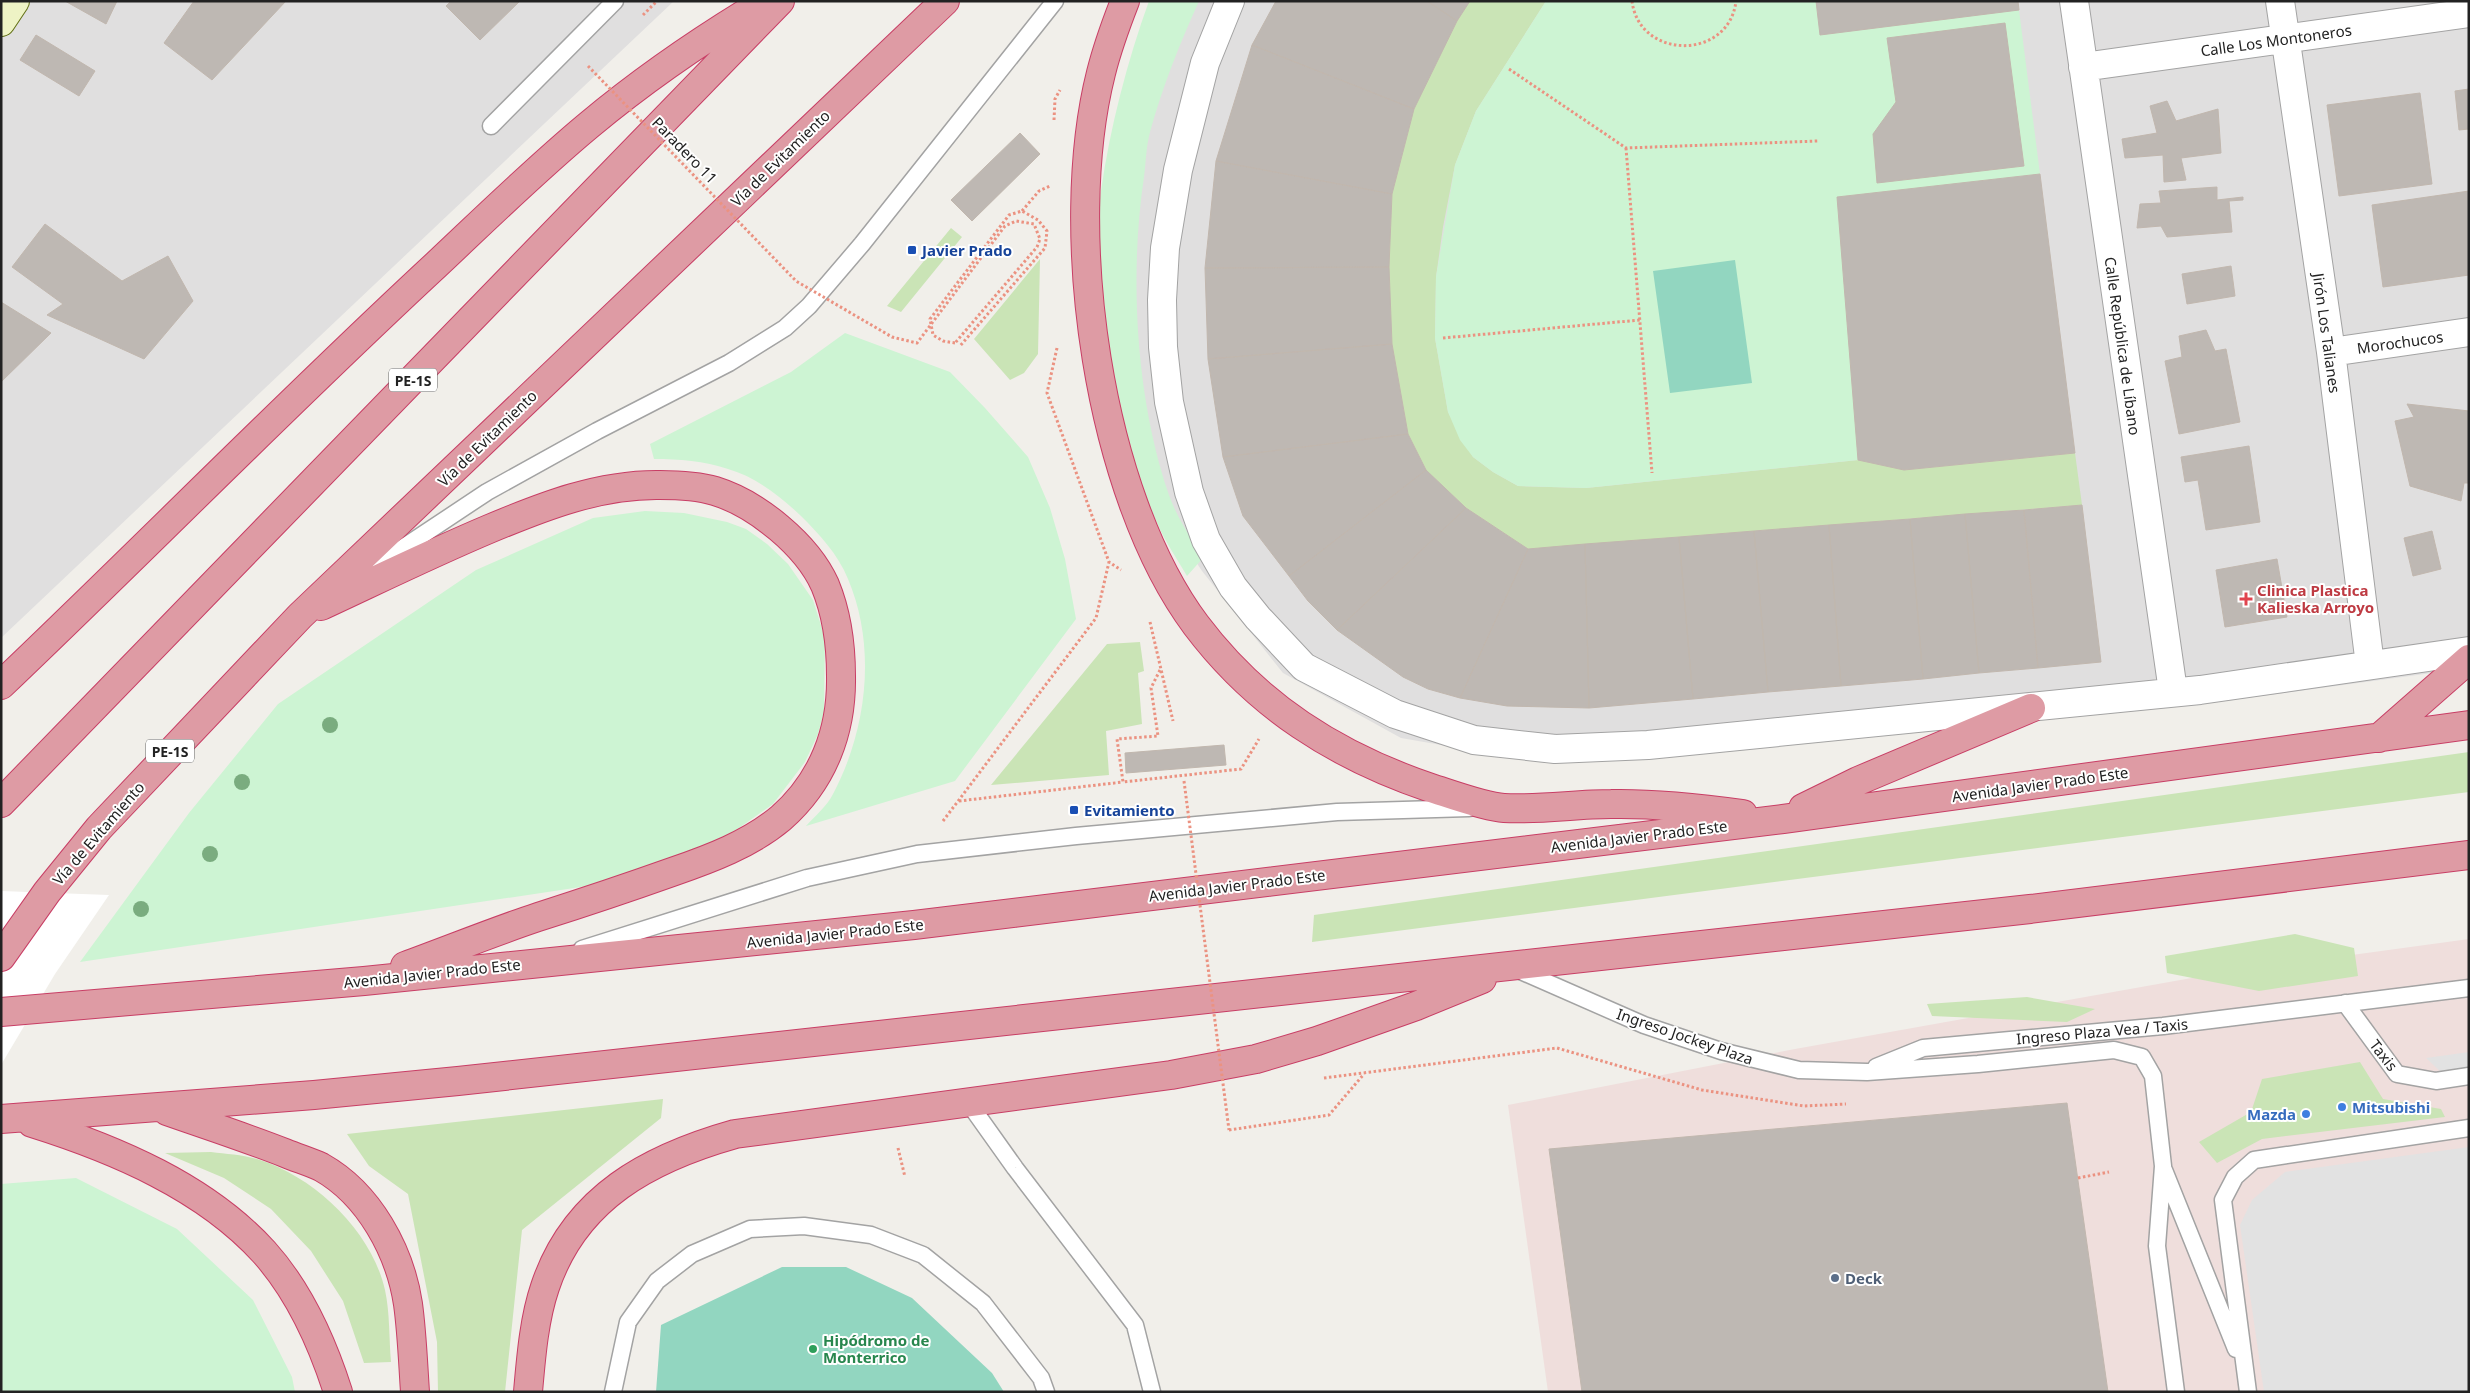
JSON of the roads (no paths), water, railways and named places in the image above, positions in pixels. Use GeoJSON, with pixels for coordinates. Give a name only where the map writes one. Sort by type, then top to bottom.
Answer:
{"type":"FeatureCollection","features":[{"type":"Feature","properties":{"kind":"highway"},"geometry":{"type":"LineString","coordinates":[[1,686],[396,302],[529,178],[588,126],[659,71],[727,24],[766,1]]}},
{"type":"Feature","properties":{"kind":"highway","name":"PE-1S"},"geometry":{"type":"LineString","coordinates":[[1,804],[780,1]]}},
{"type":"Feature","properties":{"kind":"highway","name":"Vía de Evitamiento"},"geometry":{"type":"LineString","coordinates":[[1,957],[47,892],[99,828],[300,616],[945,1]]}},
{"type":"Feature","properties":{"kind":"highway"},"geometry":{"type":"LineString","coordinates":[[1125,1],[1101,73],[1088,160],[1086,225],[1088,294],[1098,368],[1113,433],[1128,485],[1154,555],[1173,590],[1196,625],[1238,674],[1280,712],[1331,744],[1382,770],[1432,788],[1501,808],[1612,804],[1665,805],[1783,819],[1858,781],[2031,708]]}},
{"type":"Feature","properties":{"kind":"highway"},"geometry":{"type":"LineString","coordinates":[[300,616],[449,546],[519,517],[602,489],[630,485],[678,486],[716,492],[738,501],[764,517],[789,537],[806,557],[824,584],[834,613],[840,644],[841,697],[832,743],[827,756],[816,779],[797,803],[762,832],[740,845],[695,864],[533,919],[364,981]]}},
{"type":"Feature","properties":{"kind":"highway"},"geometry":{"type":"LineString","coordinates":[[2379,738],[2469,659]]}},
{"type":"Feature","properties":{"kind":"highway","name":"Avenida Javier Prado Este"},"geometry":{"type":"LineString","coordinates":[[1,1012],[364,981],[544,961],[924,924],[1783,819],[2469,725]]}},
{"type":"Feature","properties":{"kind":"highway"},"geometry":{"type":"LineString","coordinates":[[10,1119],[159,1108],[467,1080],[2030,909],[2469,855]]}},
{"type":"Feature","properties":{"kind":"highway"},"geometry":{"type":"LineString","coordinates":[[528,1392],[544,1288],[556,1260],[572,1233],[591,1209],[613,1189],[669,1157],[702,1144],[736,1134],[1171,1075],[1256,1059],[1317,1042],[1416,1006],[1512,967]]}},
{"type":"Feature","properties":{"kind":"highway"},"geometry":{"type":"LineString","coordinates":[[159,1108],[269,1146],[321,1168],[357,1194],[381,1230],[393,1253],[402,1278],[408,1303],[415,1392]]}},
{"type":"Feature","properties":{"kind":"highway"},"geometry":{"type":"LineString","coordinates":[[10,1119],[70,1135],[140,1166],[191,1194],[242,1231],[264,1253],[297,1297],[314,1327],[338,1392]]}},
{"type":"Feature","properties":{"kind":"main road"},"geometry":{"type":"LineString","coordinates":[[1,22],[15,1]]}},
{"type":"Feature","properties":{"kind":"street"},"geometry":{"type":"LineString","coordinates":[[1230,1],[1205,63],[1178,170],[1165,248],[1162,300],[1169,402],[1189,492],[1206,540],[1234,587],[1258,618],[1304,667],[1395,714],[1474,740],[1555,749],[1648,745],[2031,708],[2173,691],[2200,690],[2469,651]]}},
{"type":"Feature","properties":{"kind":"street","name":"Calle República de Líbano"},"geometry":{"type":"LineString","coordinates":[[2074,1],[2173,691]]}},
{"type":"Feature","properties":{"kind":"street","name":"Jirón Los Talianes"},"geometry":{"type":"LineString","coordinates":[[2280,1],[2330,352],[2370,665]]}},
{"type":"Feature","properties":{"kind":"street","name":"Calle Los Montoneros"},"geometry":{"type":"LineString","coordinates":[[2083,67],[2469,12]]}},
{"type":"Feature","properties":{"kind":"street","name":"Morochucos"},"geometry":{"type":"LineString","coordinates":[[2330,352],[2469,332]]}},
{"type":"Feature","properties":{"kind":"lane"},"geometry":{"type":"LineString","coordinates":[[491,126],[614,1]]}},
{"type":"Feature","properties":{"kind":"lane"},"geometry":{"type":"LineString","coordinates":[[300,616],[486,492],[596,431],[729,363],[785,328],[809,306],[874,229],[1056,1]]}},
{"type":"Feature","properties":{"kind":"lane"},"geometry":{"type":"LineString","coordinates":[[544,961],[807,878],[917,854],[1076,836],[1337,812],[1501,808]]}},
{"type":"Feature","properties":{"kind":"lane","name":"Ingreso Jockey Plaza"},"geometry":{"type":"LineString","coordinates":[[1512,967],[1644,1025],[1721,1051],[1799,1070],[1865,1072],[1978,1064],[2114,1050],[2142,1057],[2153,1076],[2162,1166]]}},
{"type":"Feature","properties":{"kind":"lane","name":"Ingreso Plaza Vea / Taxis"},"geometry":{"type":"LineString","coordinates":[[1865,1072],[1923,1048],[2162,1026],[2469,988]]}},
{"type":"Feature","properties":{"kind":"lane","name":"Taxis"},"geometry":{"type":"LineString","coordinates":[[2345,1003],[2397,1074],[2436,1080],[2469,1076]]}},
{"type":"Feature","properties":{"kind":"lane"},"geometry":{"type":"LineString","coordinates":[[968,1102],[1135,1325],[1152,1392]]}},
{"type":"Feature","properties":{"kind":"lane"},"geometry":{"type":"LineString","coordinates":[[2248,1392],[2223,1200],[2235,1177],[2254,1160],[2469,1128]]}},
{"type":"Feature","properties":{"kind":"lane"},"geometry":{"type":"LineString","coordinates":[[2162,1166],[2245,1370],[2243,1392]]}},
{"type":"Feature","properties":{"kind":"lane"},"geometry":{"type":"LineString","coordinates":[[2162,1166],[2157,1246],[2176,1392]]}},
{"type":"Feature","properties":{"kind":"lane"},"geometry":{"type":"LineString","coordinates":[[613,1392],[628,1322],[656,1281],[692,1254],[750,1229],[804,1226],[871,1236],[923,1255],[983,1303],[1041,1378],[1046,1392]]}},
{"type":"Feature","properties":{"kind":"place","name":"Javier Prado"},"geometry":{"type":"Point","coordinates":[912,250]}},
{"type":"Feature","properties":{"kind":"place","name":"Clinica Plastica Kalieska Arroyo"},"geometry":{"type":"Point","coordinates":[2246,599]}},
{"type":"Feature","properties":{"kind":"place","name":"Evitamiento"},"geometry":{"type":"Point","coordinates":[1074,810]}},
{"type":"Feature","properties":{"kind":"place","name":"Mitsubishi"},"geometry":{"type":"Point","coordinates":[2342,1107]}},
{"type":"Feature","properties":{"kind":"place","name":"Mazda"},"geometry":{"type":"Point","coordinates":[2306,1114]}},
{"type":"Feature","properties":{"kind":"place","name":"Deck"},"geometry":{"type":"Point","coordinates":[1835,1278]}},
{"type":"Feature","properties":{"kind":"place","name":"Hipódromo de Monterrico"},"geometry":{"type":"Point","coordinates":[813,1349]}}]}
